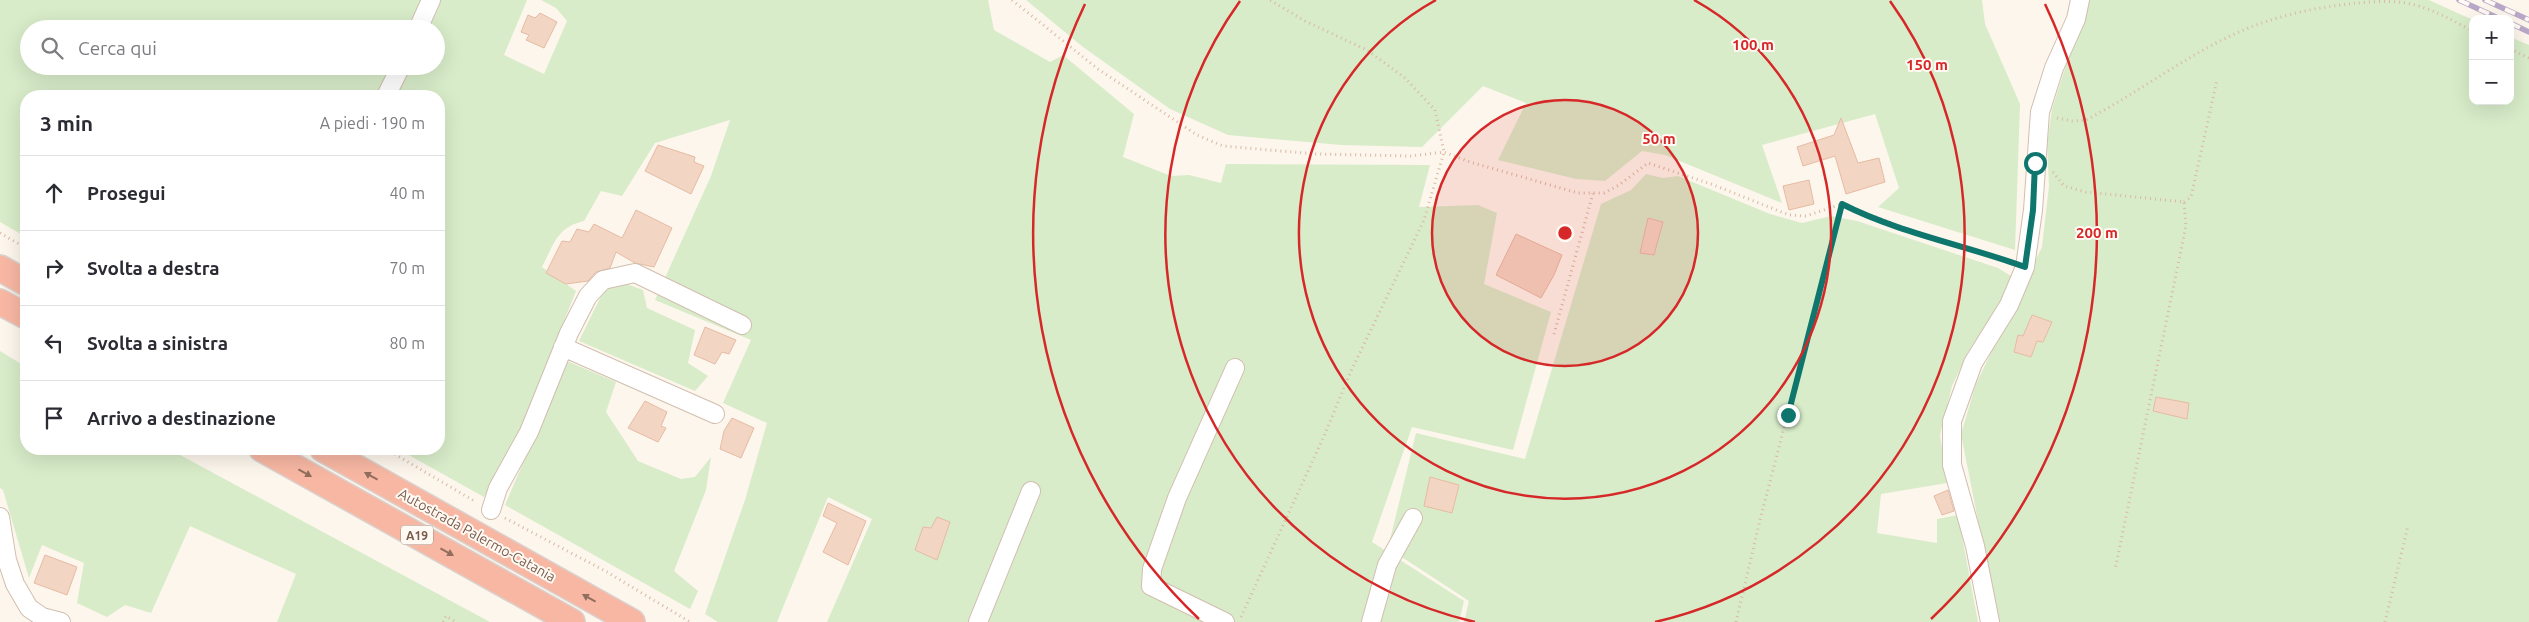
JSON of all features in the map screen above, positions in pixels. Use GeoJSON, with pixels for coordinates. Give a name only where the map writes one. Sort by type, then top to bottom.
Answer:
{"type":"FeatureCollection","features":[{"type":"Feature","properties":{"kind":"highway"},"geometry":{"type":"LineString","coordinates":[[0,268],[20,280]]}},
{"type":"Feature","properties":{"kind":"highway"},"geometry":{"type":"LineString","coordinates":[[0,302],[20,313]]}},
{"type":"Feature","properties":{"kind":"highway","name":"A19"},"geometry":{"type":"LineString","coordinates":[[273,455],[572,622]]}},
{"type":"Feature","properties":{"kind":"highway","name":"Autostrada Palermo-Catania"},"geometry":{"type":"LineString","coordinates":[[334,455],[632,622]]}},
{"type":"Feature","properties":{"kind":"street"},"geometry":{"type":"LineString","coordinates":[[422,20],[431,0]]}},
{"type":"Feature","properties":{"kind":"street"},"geometry":{"type":"LineString","coordinates":[[1990,622],[1975,546],[1952,465],[1952,421],[1974,363],[2009,305],[2025,267],[2033,210],[2040,112],[2054,68],[2076,19],[2080,0]]}},
{"type":"Feature","properties":{"kind":"street"},"geometry":{"type":"LineString","coordinates":[[389,90],[396,75]]}},
{"type":"Feature","properties":{"kind":"street"},"geometry":{"type":"LineString","coordinates":[[491,510],[498,488],[528,432],[563,347],[588,296],[603,280],[635,273],[742,325]]}},
{"type":"Feature","properties":{"kind":"street"},"geometry":{"type":"LineString","coordinates":[[563,347],[715,414]]}},
{"type":"Feature","properties":{"kind":"street"},"geometry":{"type":"LineString","coordinates":[[1224,622],[1150,586],[1152,569],[1177,498],[1235,368]]}},
{"type":"Feature","properties":{"kind":"street"},"geometry":{"type":"LineString","coordinates":[[978,622],[1030,491]]}},
{"type":"Feature","properties":{"kind":"street"},"geometry":{"type":"LineString","coordinates":[[0,517],[7,560],[15,584],[28,608],[42,617],[61,622]]}},
{"type":"Feature","properties":{"kind":"street"},"geometry":{"type":"LineString","coordinates":[[1371,622],[1387,565],[1413,518]]}},
{"type":"Feature","properties":{"kind":"path"},"geometry":{"type":"LineString","coordinates":[[1012,0],[1098,69],[1197,135],[1223,146],[1316,154],[1411,156],[1444,152],[1470,162],[1578,193],[1604,193],[1619,185],[1648,163],[1711,184],[1789,215],[1806,216],[1842,204],[1915,232],[1980,250],[2025,267]]}},
{"type":"Feature","properties":{"kind":"path"},"geometry":{"type":"LineString","coordinates":[[1238,622],[1324,436],[1351,371],[1424,220],[1444,152],[1435,110],[1404,78],[1367,50],[1305,21],[1270,0]]}},
{"type":"Feature","properties":{"kind":"path"},"geometry":{"type":"LineString","coordinates":[[2040,112],[2072,121],[2086,120],[2238,32],[2276,18],[2328,6],[2371,2],[2405,2],[2424,8],[2469,29]]}},
{"type":"Feature","properties":{"kind":"path"},"geometry":{"type":"LineString","coordinates":[[2514,51],[2529,58]]}},
{"type":"Feature","properties":{"kind":"path"},"geometry":{"type":"LineString","coordinates":[[2035,163],[2052,170],[2064,186],[2086,192],[2184,202],[2191,197],[2217,80]]}},
{"type":"Feature","properties":{"kind":"path"},"geometry":{"type":"LineString","coordinates":[[1554,334],[1593,193]]}},
{"type":"Feature","properties":{"kind":"path"},"geometry":{"type":"LineString","coordinates":[[2115,570],[2186,226],[2184,202]]}},
{"type":"Feature","properties":{"kind":"path"},"geometry":{"type":"LineString","coordinates":[[1736,622],[1760,520],[1842,204]]}},
{"type":"Feature","properties":{"kind":"path"},"geometry":{"type":"LineString","coordinates":[[0,233],[20,245]]}},
{"type":"Feature","properties":{"kind":"path"},"geometry":{"type":"LineString","coordinates":[[396,455],[491,510],[607,572],[690,622]]}},
{"type":"Feature","properties":{"kind":"path"},"geometry":{"type":"LineString","coordinates":[[2385,622],[2408,526]]}},
{"type":"Feature","properties":{"kind":"path"},"geometry":{"type":"LineString","coordinates":[[443,622],[446,616],[456,622]]}},
{"type":"Feature","properties":{"kind":"green space"},"geometry":{"type":"Polygon","coordinates":[[[0,0],[422,0],[412,20],[20,20],[20,75],[387,75],[381,90],[20,90],[20,234],[0,222],[0,0]]]}},
{"type":"Feature","properties":{"kind":"green space"},"geometry":{"type":"Polygon","coordinates":[[[441,0],[527,0],[504,55],[544,74],[567,21],[556,8],[541,0],[988,0],[994,30],[1050,62],[1063,55],[1134,114],[1123,157],[1171,176],[1189,175],[1221,183],[1226,164],[1430,165],[1419,207],[1478,205],[1497,213],[1484,284],[1551,312],[1513,450],[1412,427],[1372,542],[1464,601],[1459,622],[827,622],[872,519],[828,497],[777,622],[718,622],[705,614],[745,500],[767,423],[723,403],[751,340],[655,300],[711,176],[730,120],[655,143],[622,196],[601,191],[584,221],[568,227],[553,244],[542,267],[576,291],[512,451],[484,497],[409,455],[445,455],[445,90],[399,90],[406,75],[445,75],[445,20],[432,20],[441,0]]]}},
{"type":"Feature","properties":{"kind":"green space"},"geometry":{"type":"Polygon","coordinates":[[[1026,0],[1982,0],[1985,24],[2020,104],[2015,250],[1878,207],[1899,188],[1875,114],[1762,145],[1782,203],[1665,155],[1642,151],[1605,181],[1576,179],[1498,160],[1526,103],[1483,86],[1422,147],[1341,145],[1228,135],[1170,109],[1083,47],[1026,0]]]}},
{"type":"Feature","properties":{"kind":"green space"},"geometry":{"type":"Polygon","coordinates":[[[2087,0],[2429,0],[2469,18],[2469,105],[2514,105],[2514,39],[2529,45],[2529,622],[1998,622],[1961,434],[1976,384],[2042,247],[2049,186],[2047,144],[2052,109],[2087,0]]]}},
{"type":"Feature","properties":{"kind":"green space"},"geometry":{"type":"Polygon","coordinates":[[[1646,174],[1663,178],[1678,176],[1770,214],[1802,223],[1831,216],[1857,221],[1998,268],[2011,276],[2003,298],[1968,352],[1952,386],[1940,435],[1947,483],[1881,494],[1877,533],[1937,543],[1937,519],[1958,515],[1978,622],[1464,622],[1469,601],[1388,548],[1416,433],[1525,459],[1601,204],[1631,190],[1646,174]]]}},
{"type":"Feature","properties":{"kind":"green space"},"geometry":{"type":"Polygon","coordinates":[[[621,282],[643,290],[647,308],[695,330],[688,363],[708,376],[695,391],[579,341],[603,292],[621,282]]]}},
{"type":"Feature","properties":{"kind":"green space"},"geometry":{"type":"Polygon","coordinates":[[[0,351],[20,363],[20,455],[180,455],[490,622],[277,622],[296,574],[190,526],[151,613],[125,605],[107,617],[77,603],[84,563],[42,545],[29,578],[3,490],[0,488],[0,351]]]}},
{"type":"Feature","properties":{"kind":"green space"},"geometry":{"type":"Polygon","coordinates":[[[567,361],[616,382],[606,412],[638,461],[681,479],[695,477],[711,457],[706,490],[674,571],[698,591],[690,609],[505,505],[567,361]]]}},
{"type":"Feature","properties":{"kind":"building"},"geometry":{"type":"Polygon","coordinates":[[[540,13],[557,22],[544,48],[526,40],[529,35],[521,32],[528,15],[535,18],[540,13]]]}},
{"type":"Feature","properties":{"kind":"building"},"geometry":{"type":"Polygon","coordinates":[[[1841,118],[1858,163],[1879,158],[1885,182],[1846,194],[1835,156],[1803,166],[1797,147],[1834,135],[1841,118]]]}},
{"type":"Feature","properties":{"kind":"building"},"geometry":{"type":"Polygon","coordinates":[[[658,145],[695,157],[694,162],[704,166],[691,194],[645,171],[658,145]]]}},
{"type":"Feature","properties":{"kind":"building"},"geometry":{"type":"Polygon","coordinates":[[[1809,180],[1814,204],[1789,210],[1783,186],[1809,180]]]}},
{"type":"Feature","properties":{"kind":"building"},"geometry":{"type":"Polygon","coordinates":[[[636,210],[672,228],[654,267],[635,263],[616,252],[610,268],[596,272],[588,281],[566,284],[546,273],[562,241],[570,242],[577,229],[589,232],[594,224],[622,238],[636,210]]]}},
{"type":"Feature","properties":{"kind":"building"},"geometry":{"type":"Polygon","coordinates":[[[1648,218],[1663,222],[1654,255],[1640,253],[1648,218]]]}},
{"type":"Feature","properties":{"kind":"building"},"geometry":{"type":"Polygon","coordinates":[[[1516,234],[1562,255],[1554,275],[1541,298],[1496,275],[1516,234]]]}},
{"type":"Feature","properties":{"kind":"building"},"geometry":{"type":"Polygon","coordinates":[[[2032,315],[2052,322],[2043,342],[2037,341],[2031,357],[2014,352],[2018,335],[2023,336],[2032,315]]]}},
{"type":"Feature","properties":{"kind":"building"},"geometry":{"type":"Polygon","coordinates":[[[705,327],[736,340],[729,354],[722,352],[715,364],[694,355],[705,327]]]}},
{"type":"Feature","properties":{"kind":"building"},"geometry":{"type":"Polygon","coordinates":[[[2156,397],[2189,403],[2187,419],[2153,411],[2156,397]]]}},
{"type":"Feature","properties":{"kind":"building"},"geometry":{"type":"Polygon","coordinates":[[[645,401],[667,412],[661,426],[666,428],[658,442],[628,428],[645,401]]]}},
{"type":"Feature","properties":{"kind":"building"},"geometry":{"type":"Polygon","coordinates":[[[732,418],[754,428],[741,458],[720,449],[724,431],[732,418]]]}},
{"type":"Feature","properties":{"kind":"building"},"geometry":{"type":"Polygon","coordinates":[[[1430,477],[1459,485],[1452,513],[1424,506],[1430,477]]]}},
{"type":"Feature","properties":{"kind":"building"},"geometry":{"type":"Polygon","coordinates":[[[1948,490],[1954,511],[1942,515],[1934,496],[1948,490]]]}},
{"type":"Feature","properties":{"kind":"building"},"geometry":{"type":"Polygon","coordinates":[[[828,503],[866,521],[848,565],[823,552],[837,523],[823,516],[828,503]]]}},
{"type":"Feature","properties":{"kind":"building"},"geometry":{"type":"Polygon","coordinates":[[[937,517],[950,522],[937,560],[915,550],[923,527],[931,528],[937,517]]]}},
{"type":"Feature","properties":{"kind":"building"},"geometry":{"type":"Polygon","coordinates":[[[45,555],[77,567],[67,595],[34,583],[45,555]]]}},
{"type":"Feature","properties":{"kind":"railway"},"geometry":{"type":"LineString","coordinates":[[2459,0],[2491,15]]}},
{"type":"Feature","properties":{"kind":"railway"},"geometry":{"type":"LineString","coordinates":[[2485,0],[2529,20]]}},
{"type":"Feature","properties":{"kind":"railway"},"geometry":{"type":"LineString","coordinates":[[2514,25],[2529,32]]}},
{"type":"Feature","properties":{"kind":"route"},"geometry":{"type":"LineString","coordinates":[[1788,415],[1842,204],[1856,212],[1915,232],[1980,250],[2025,267],[2033,210],[2035,163]]}}]}
